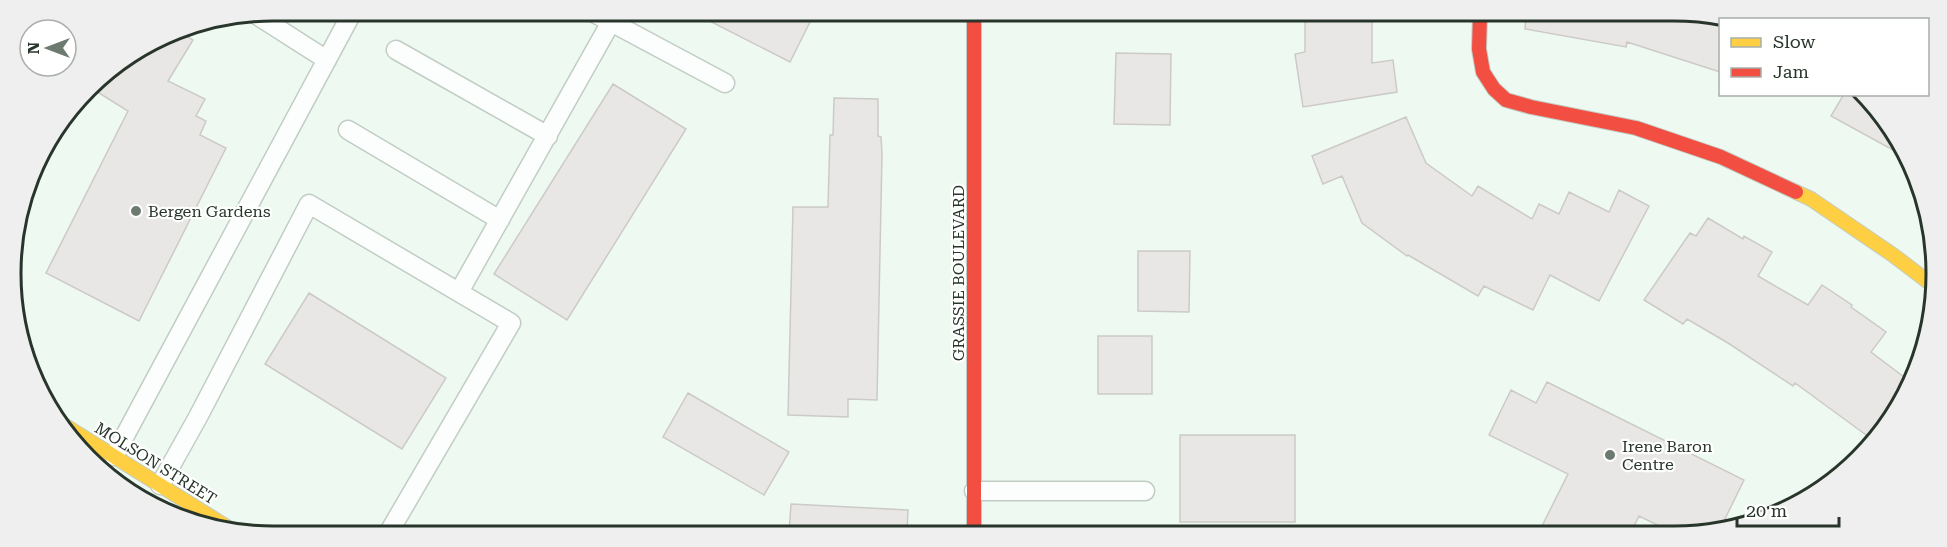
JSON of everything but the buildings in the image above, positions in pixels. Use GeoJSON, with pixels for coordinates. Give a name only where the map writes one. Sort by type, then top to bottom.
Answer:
{"type":"FeatureCollection","features":[{"type":"Feature","properties":{"kind":"street","name":"GRASSIE BOULEVARD"},"geometry":{"type":"LineString","coordinates":[[974,21],[974,526]]}},
{"type":"Feature","properties":{"kind":"street"},"geometry":{"type":"LineString","coordinates":[[1480,21],[1479,49],[1483,72],[1494,89],[1506,100],[1636,128],[1722,157],[1811,199],[1926,280]]}},
{"type":"Feature","properties":{"kind":"street","name":"MOLSON STREET"},"geometry":{"type":"LineString","coordinates":[[79,435],[160,485],[203,516]]}},
{"type":"Feature","properties":{"kind":"lane"},"geometry":{"type":"LineString","coordinates":[[267,21],[327,60]]}},
{"type":"Feature","properties":{"kind":"lane"},"geometry":{"type":"LineString","coordinates":[[114,456],[348,21]]}},
{"type":"Feature","properties":{"kind":"lane"},"geometry":{"type":"LineString","coordinates":[[459,292],[611,22],[725,83]]}},
{"type":"Feature","properties":{"kind":"lane"},"geometry":{"type":"LineString","coordinates":[[396,50],[548,136]]}},
{"type":"Feature","properties":{"kind":"lane"},"geometry":{"type":"LineString","coordinates":[[348,130],[500,220]]}},
{"type":"Feature","properties":{"kind":"lane"},"geometry":{"type":"LineString","coordinates":[[160,485],[309,204],[511,323],[393,526]]}},
{"type":"Feature","properties":{"kind":"lane"},"geometry":{"type":"LineString","coordinates":[[974,491],[1145,491]]}},
{"type":"Feature","properties":{"kind":"traffic: slow"},"geometry":{"type":"LineString","coordinates":[[1796,192],[1811,199],[1926,280]]}},
{"type":"Feature","properties":{"kind":"traffic: slow"},"geometry":{"type":"LineString","coordinates":[[80,435],[213,518]]}},
{"type":"Feature","properties":{"kind":"traffic: jam"},"geometry":{"type":"LineString","coordinates":[[974,21],[974,526]]}},
{"type":"Feature","properties":{"kind":"traffic: jam"},"geometry":{"type":"LineString","coordinates":[[1480,21],[1479,49],[1483,72],[1494,89],[1506,100],[1636,128],[1721,157],[1796,192]]}},
{"type":"Feature","properties":{"kind":"place","name":"Bergen Gardens"},"geometry":{"type":"Point","coordinates":[136,211]}},
{"type":"Feature","properties":{"kind":"place","name":"Irene Baron Centre"},"geometry":{"type":"Point","coordinates":[1610,455]}}]}
